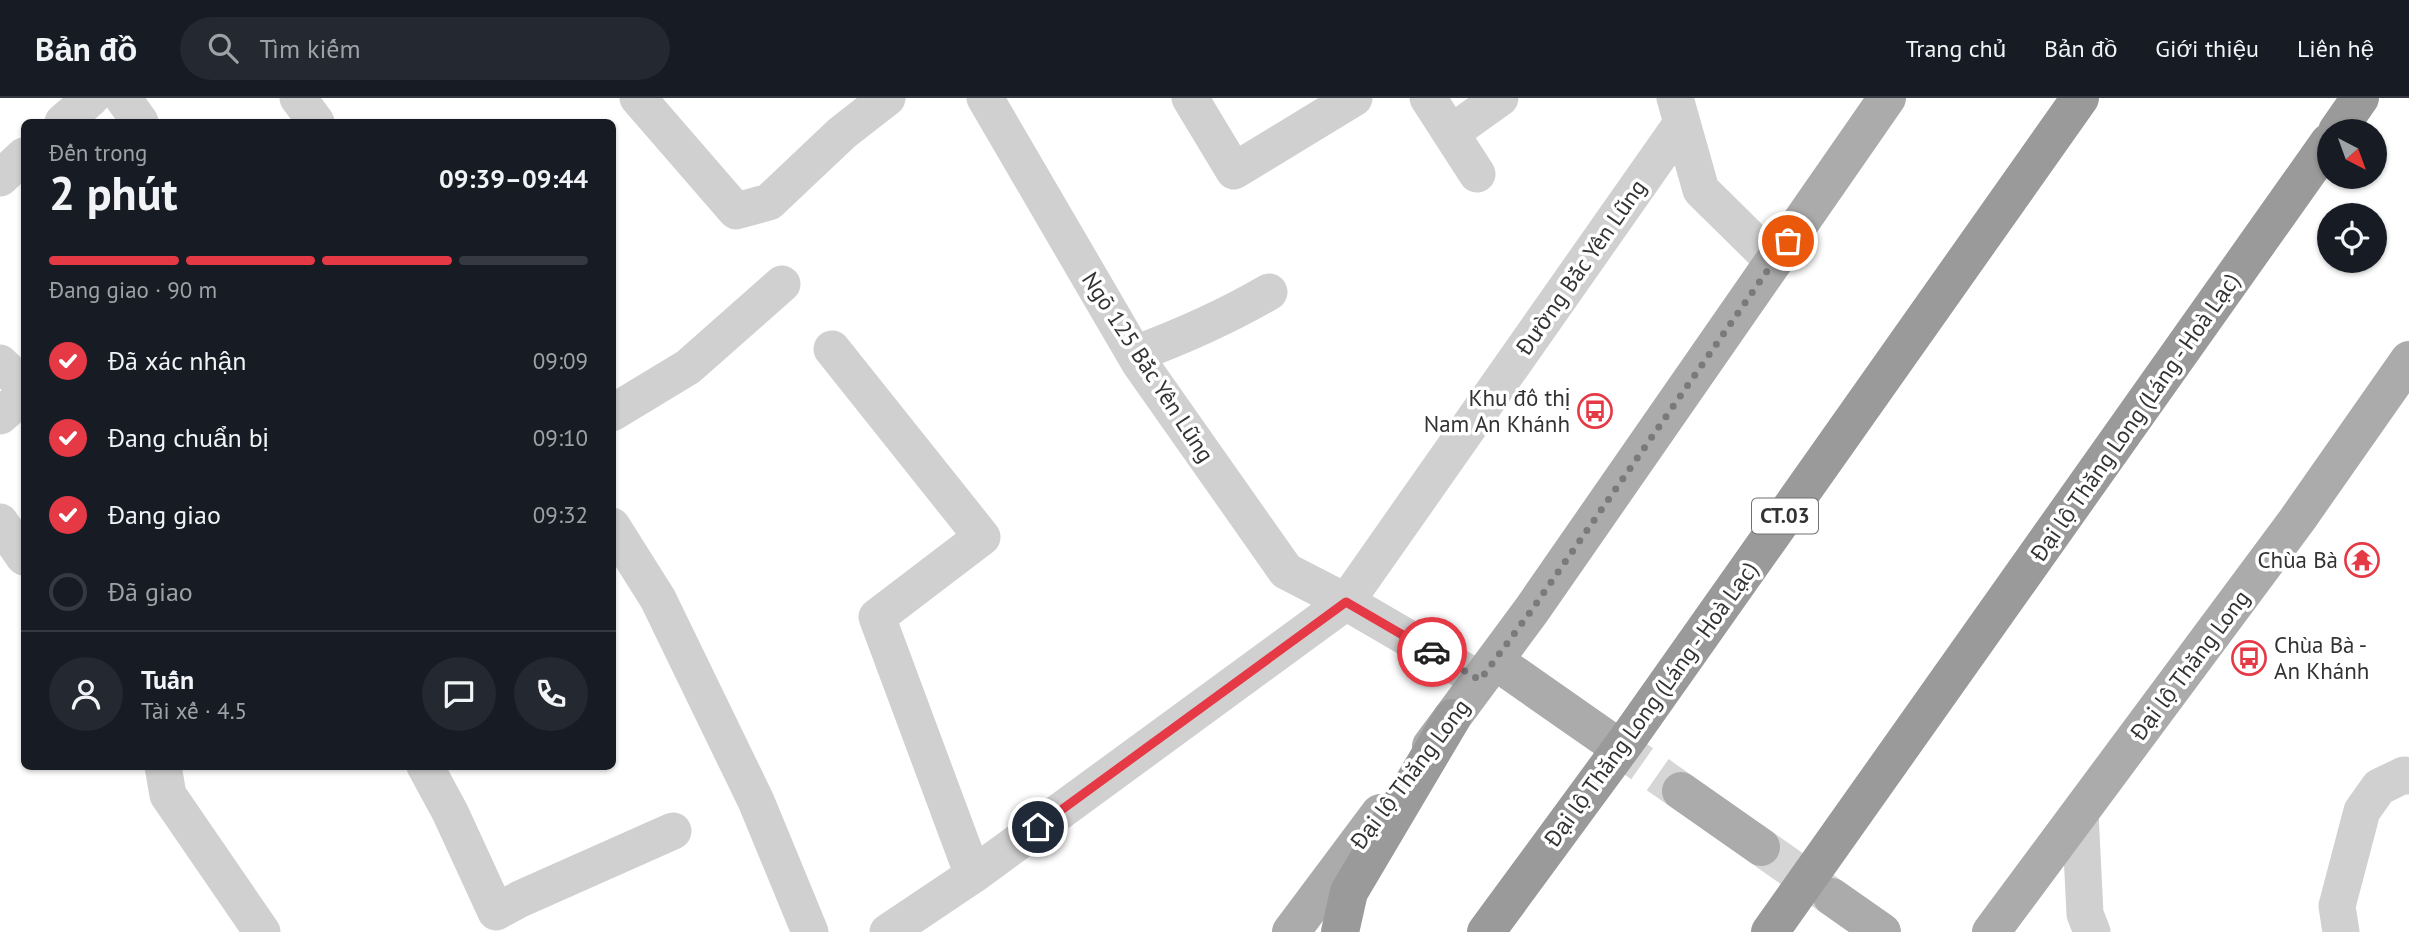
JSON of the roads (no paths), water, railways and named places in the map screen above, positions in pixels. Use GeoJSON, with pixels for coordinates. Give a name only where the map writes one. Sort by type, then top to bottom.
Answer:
{"type":"FeatureCollection","features":[{"type":"Feature","properties":{"kind":"highway","name":"Đại lộ Thăng Long (Láng - Hoà Lạc)"},"geometry":{"type":"LineString","coordinates":[[1486,932],[1635,729],[2080,98]]}},
{"type":"Feature","properties":{"kind":"highway"},"geometry":{"type":"LineString","coordinates":[[2345,119],[2360,98]]}},
{"type":"Feature","properties":{"kind":"highway","name":"Đại lộ Thăng Long (Láng - Hoà Lạc)"},"geometry":{"type":"LineString","coordinates":[[1770,932],[2317,159]]}},
{"type":"Feature","properties":{"kind":"highway"},"geometry":{"type":"LineString","coordinates":[[1340,932],[1349,892],[1452,718]]}},
{"type":"Feature","properties":{"kind":"main road","name":"Đại lộ Thăng Long"},"geometry":{"type":"LineString","coordinates":[[1291,932],[1488,671],[1887,98]]}},
{"type":"Feature","properties":{"kind":"main road","name":"Đại lộ Thăng Long"},"geometry":{"type":"LineString","coordinates":[[1991,932],[2297,520],[2409,360]]}},
{"type":"Feature","properties":{"kind":"main road"},"geometry":{"type":"LineString","coordinates":[[1488,671],[1611,742]]}},
{"type":"Feature","properties":{"kind":"main road"},"geometry":{"type":"LineString","coordinates":[[1681,791],[1761,847]]}},
{"type":"Feature","properties":{"kind":"main road"},"geometry":{"type":"LineString","coordinates":[[1832,897],[1882,932]]}},
{"type":"Feature","properties":{"kind":"street"},"geometry":{"type":"LineString","coordinates":[[66,119],[91,98]]}},
{"type":"Feature","properties":{"kind":"street"},"geometry":{"type":"LineString","coordinates":[[123,98],[138,119]]}},
{"type":"Feature","properties":{"kind":"street"},"geometry":{"type":"LineString","coordinates":[[298,98],[314,119]]}},
{"type":"Feature","properties":{"kind":"street"},"geometry":{"type":"LineString","coordinates":[[638,98],[736,211],[769,202],[842,133],[887,98]]}},
{"type":"Feature","properties":{"kind":"street","name":"Ngõ 125 Bắc Yên Lũng"},"geometry":{"type":"LineString","coordinates":[[985,98],[1135,354],[1286,572],[1488,671]]}},
{"type":"Feature","properties":{"kind":"street"},"geometry":{"type":"LineString","coordinates":[[1190,98],[1234,171],[1354,98]]}},
{"type":"Feature","properties":{"kind":"street"},"geometry":{"type":"LineString","coordinates":[[1428,98],[1476,174]]}},
{"type":"Feature","properties":{"kind":"street"},"geometry":{"type":"LineString","coordinates":[[1451,133],[1500,98]]}},
{"type":"Feature","properties":{"kind":"street"},"geometry":{"type":"LineString","coordinates":[[1678,111],[1701,190],[1774,262]]}},
{"type":"Feature","properties":{"kind":"street","name":"Đường Bắc Yên Lũng"},"geometry":{"type":"LineString","coordinates":[[888,932],[972,875],[1346,602],[1678,111]]}},
{"type":"Feature","properties":{"kind":"street"},"geometry":{"type":"LineString","coordinates":[[0,178],[21,159]]}},
{"type":"Feature","properties":{"kind":"street"},"geometry":{"type":"LineString","coordinates":[[616,411],[688,366],[782,284]]}},
{"type":"Feature","properties":{"kind":"street"},"geometry":{"type":"LineString","coordinates":[[1135,354],[1184,336],[1241,309],[1269,292]]}},
{"type":"Feature","properties":{"kind":"street"},"geometry":{"type":"LineString","coordinates":[[832,349],[982,537],[877,617],[972,875]]}},
{"type":"Feature","properties":{"kind":"street"},"geometry":{"type":"LineString","coordinates":[[0,363],[21,383]]}},
{"type":"Feature","properties":{"kind":"street"},"geometry":{"type":"LineString","coordinates":[[0,416],[21,398]]}},
{"type":"Feature","properties":{"kind":"street"},"geometry":{"type":"LineString","coordinates":[[0,522],[21,553]]}},
{"type":"Feature","properties":{"kind":"street"},"geometry":{"type":"LineString","coordinates":[[616,532],[658,599],[687,658],[756,802],[810,932]]}},
{"type":"Feature","properties":{"kind":"street"},"geometry":{"type":"LineString","coordinates":[[164,770],[168,795],[262,932]]}},
{"type":"Feature","properties":{"kind":"street"},"geometry":{"type":"LineString","coordinates":[[427,770],[450,812],[496,912],[673,831]]}},
{"type":"Feature","properties":{"kind":"street"},"geometry":{"type":"LineString","coordinates":[[2341,932],[2337,906],[2362,811],[2379,787],[2404,775],[2409,776]]}},
{"type":"Feature","properties":{"kind":"street"},"geometry":{"type":"LineString","coordinates":[[2080,813],[2085,914],[2092,932]]}},
{"type":"Feature","properties":{"kind":"tunnel"},"geometry":{"type":"LineString","coordinates":[[1611,742],[1681,791]]}},
{"type":"Feature","properties":{"kind":"tunnel"},"geometry":{"type":"LineString","coordinates":[[1761,847],[1832,897]]}},
{"type":"Feature","properties":{"kind":"place","name":"Khu đô thị Nam An Khánh"},"geometry":{"type":"Point","coordinates":[1595,411]}},
{"type":"Feature","properties":{"kind":"place","name":"Chùa Bà"},"geometry":{"type":"Point","coordinates":[2362,560]}},
{"type":"Feature","properties":{"kind":"place","name":"Chùa Bà - An Khánh"},"geometry":{"type":"Point","coordinates":[2249,658]}}]}
